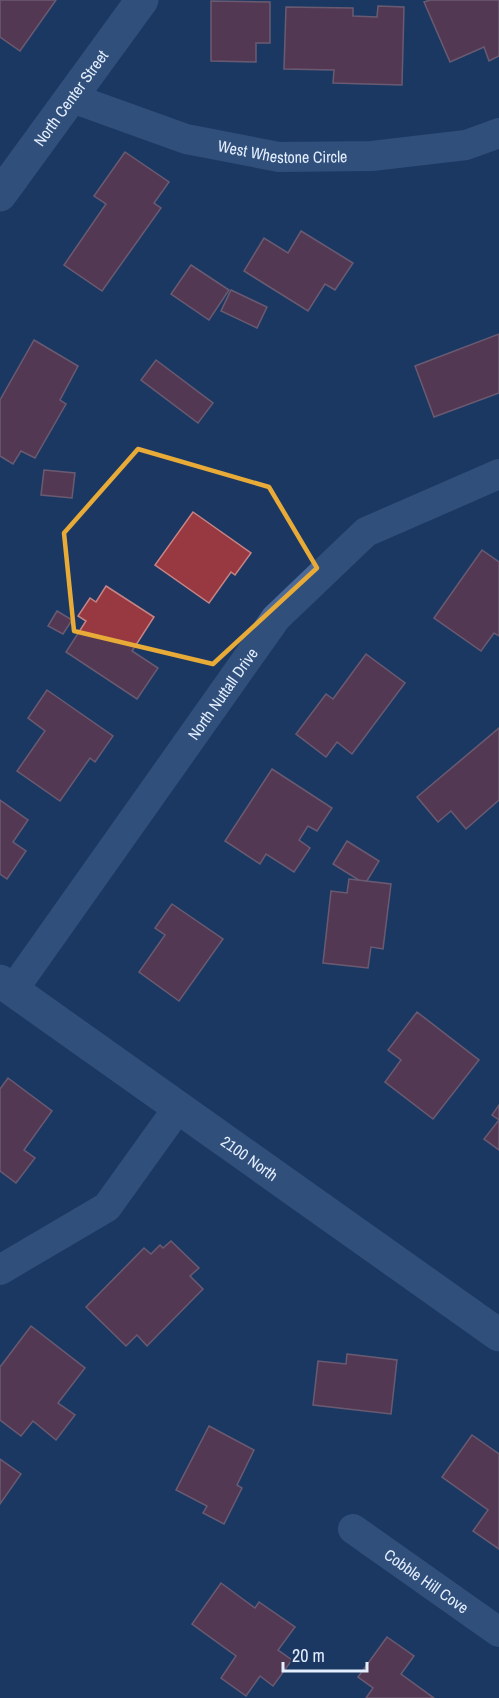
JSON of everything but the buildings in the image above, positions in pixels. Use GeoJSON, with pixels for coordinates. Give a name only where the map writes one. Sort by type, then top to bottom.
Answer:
{"type":"FeatureCollection","features":[{"type":"Feature","properties":{"kind":"street","name":"North Center Street"},"geometry":{"type":"LineString","coordinates":[[0,195],[142,0]]}},
{"type":"Feature","properties":{"kind":"street","name":"West Whestone Circle"},"geometry":{"type":"LineString","coordinates":[[72,98],[186,139],[279,157],[372,156],[466,145],[499,133]]}},
{"type":"Feature","properties":{"kind":"street","name":"North Nuttall Drive"},"geometry":{"type":"LineString","coordinates":[[7,986],[276,618],[366,532],[499,474]]}},
{"type":"Feature","properties":{"kind":"street","name":"2100 North"},"geometry":{"type":"LineString","coordinates":[[7,986],[499,1335]]}},
{"type":"Feature","properties":{"kind":"street"},"geometry":{"type":"LineString","coordinates":[[0,1270],[107,1207],[178,1108]]}},
{"type":"Feature","properties":{"kind":"street","name":"Cobble Hill Cove"},"geometry":{"type":"LineString","coordinates":[[353,1529],[499,1632]]}},
{"type":"Feature","properties":{"kind":"highlighted area"},"geometry":{"type":"Polygon","coordinates":[[[138,449],[269,487],[317,568],[213,664],[74,631],[64,533],[138,449]]]}}]}
